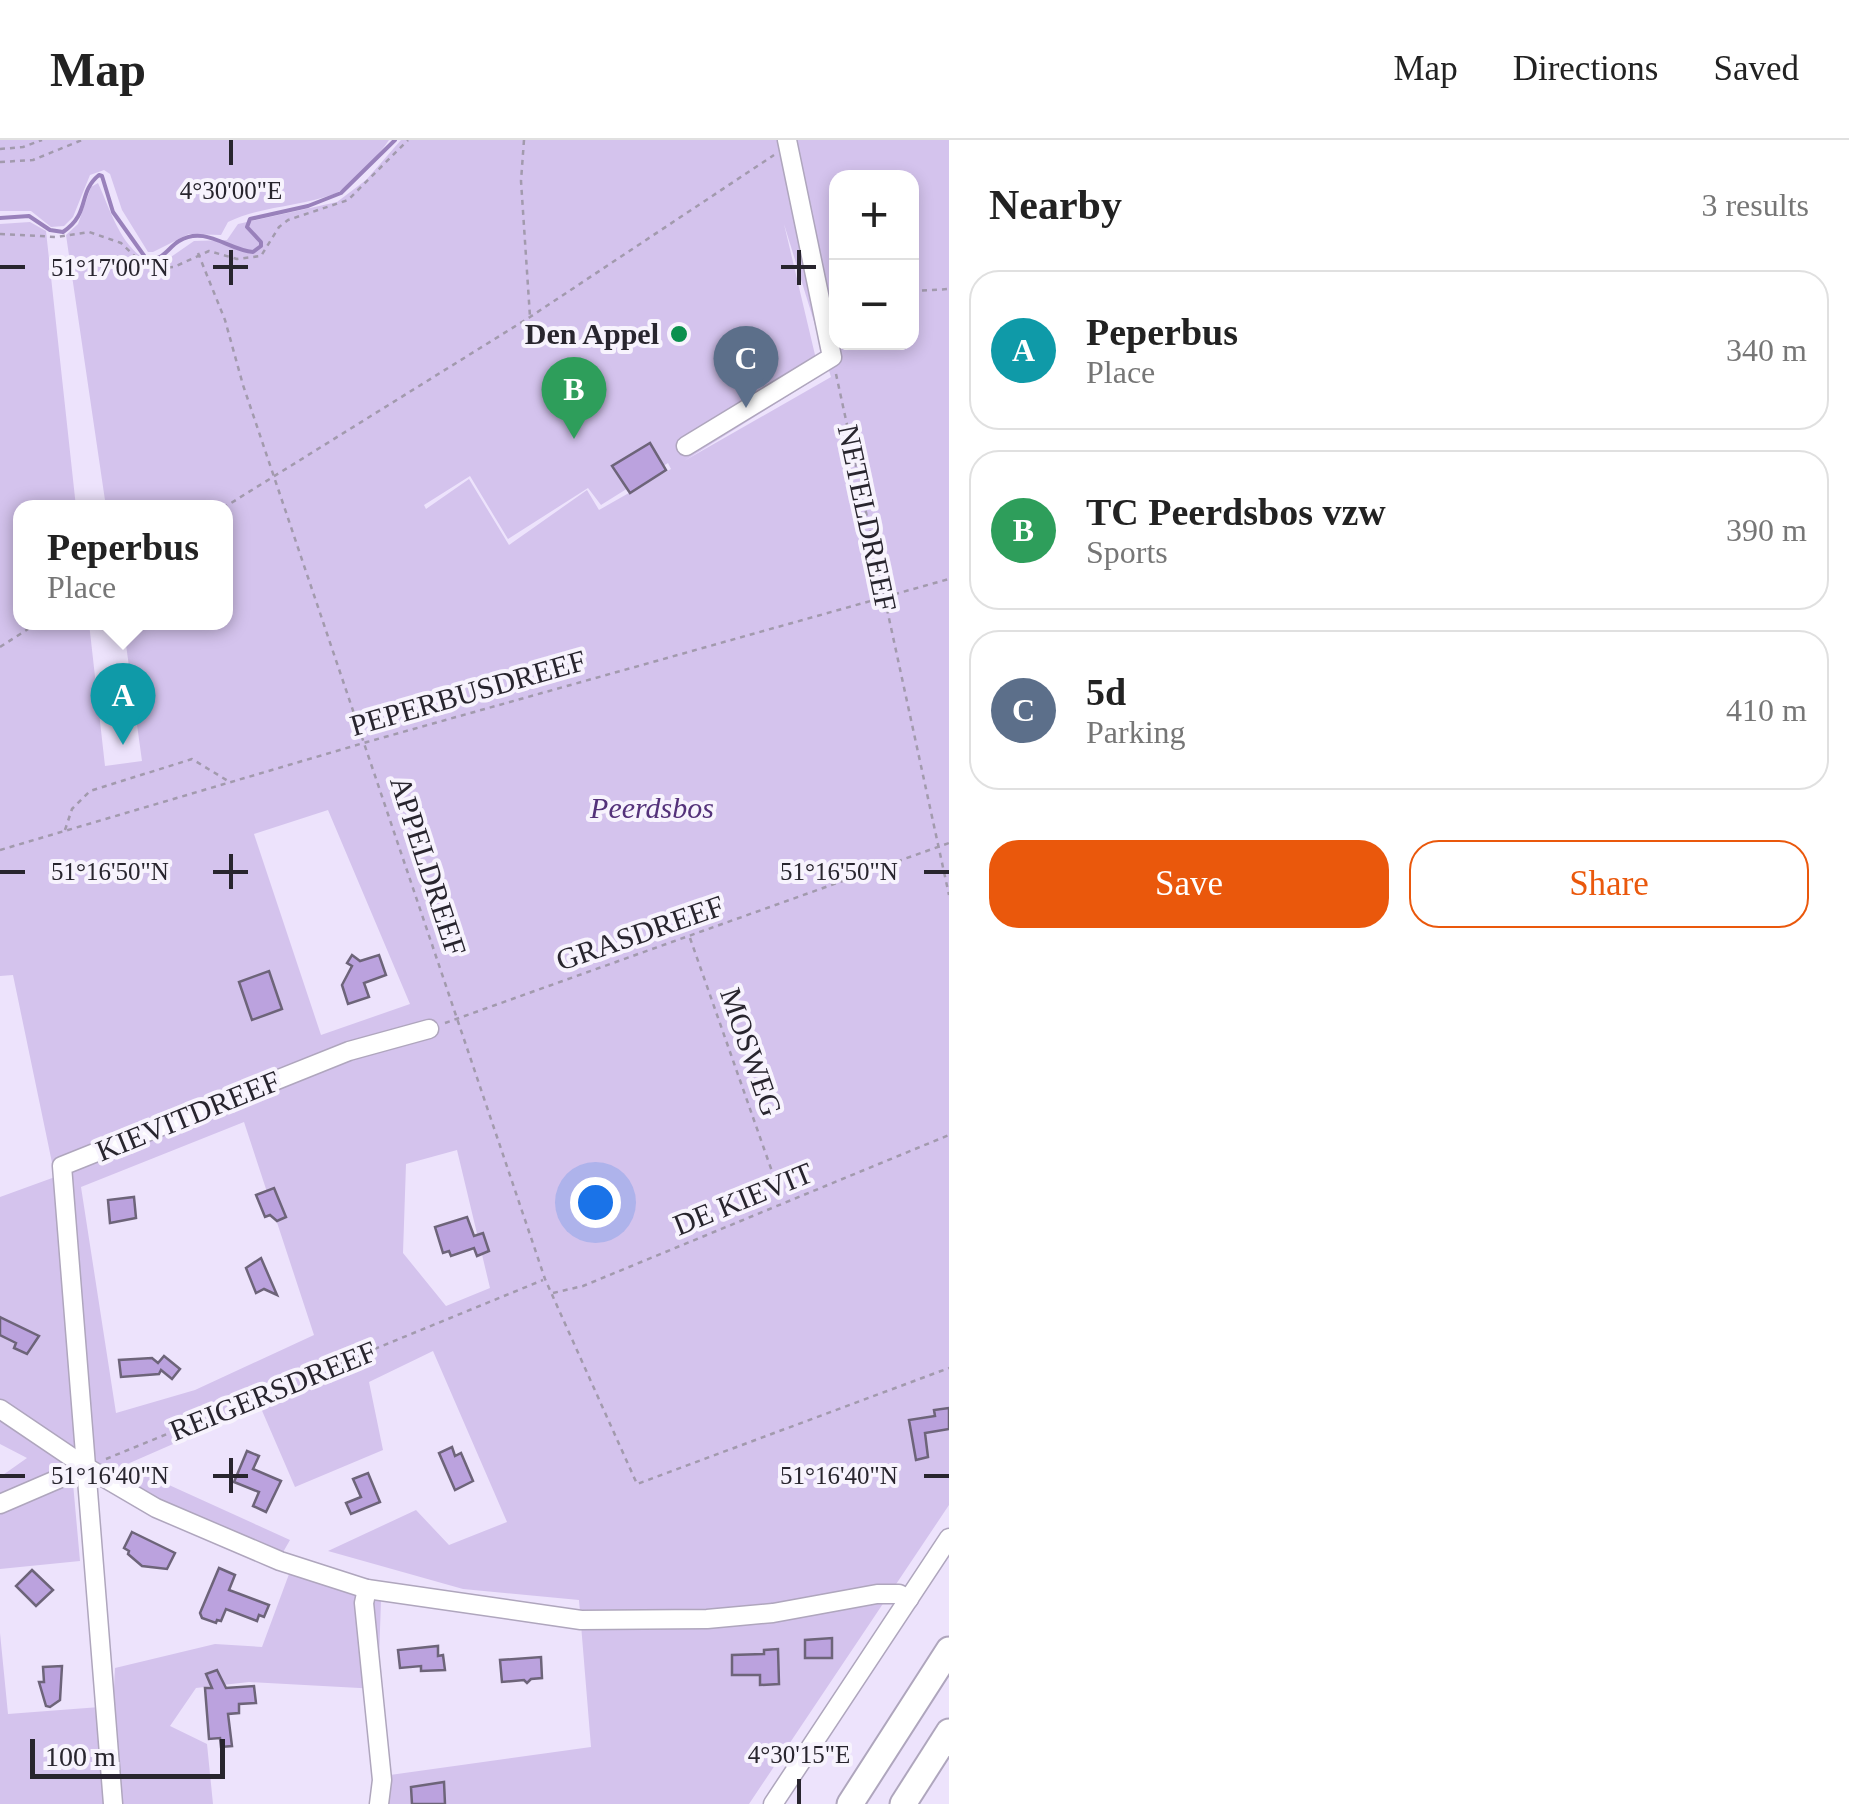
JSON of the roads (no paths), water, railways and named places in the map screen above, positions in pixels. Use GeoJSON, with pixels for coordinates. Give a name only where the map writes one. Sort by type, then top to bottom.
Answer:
{"type":"FeatureCollection","features":[{"type":"Feature","properties":{"kind":"highway"},"geometry":{"type":"LineString","coordinates":[[850,1804],[949,1650]]}},
{"type":"Feature","properties":{"kind":"highway"},"geometry":{"type":"LineString","coordinates":[[903,1804],[949,1732]]}},
{"type":"Feature","properties":{"kind":"street"},"geometry":{"type":"LineString","coordinates":[[686,446],[832,357],[788,143]]}},
{"type":"Feature","properties":{"kind":"street","name":"KIEVITDREEF"},"geometry":{"type":"LineString","coordinates":[[86,1468],[62,1166],[349,1051],[430,1029]]}},
{"type":"Feature","properties":{"kind":"street"},"geometry":{"type":"LineString","coordinates":[[0,1409],[86,1468],[156,1508],[280,1561],[366,1589],[581,1620],[773,1613],[877,1594],[899,1594],[909,1600]]}},
{"type":"Feature","properties":{"kind":"street"},"geometry":{"type":"LineString","coordinates":[[0,1504],[86,1468]]}},
{"type":"Feature","properties":{"kind":"street"},"geometry":{"type":"LineString","coordinates":[[86,1468],[112,1804]]}},
{"type":"Feature","properties":{"kind":"street"},"geometry":{"type":"LineString","coordinates":[[773,1804],[949,1538]]}},
{"type":"Feature","properties":{"kind":"street"},"geometry":{"type":"LineString","coordinates":[[366,1589],[364,1602],[382,1780],[380,1804]]}},
{"type":"Feature","properties":{"kind":"waterway"},"geometry":{"type":"LineString","coordinates":[[0,218],[29,216],[50,230],[63,232],[77,218],[88,189],[99,175],[113,212],[145,257],[160,257],[179,241],[198,236],[253,252],[261,242],[247,227],[250,219],[308,206],[341,193],[395,140]]}},
{"type":"Feature","properties":{"kind":"place","name":"Den Appel"},"geometry":{"type":"Point","coordinates":[679,334]}},
{"type":"Feature","properties":{"kind":"place","name":"5d"},"geometry":{"type":"Point","coordinates":[746,408]}},
{"type":"Feature","properties":{"kind":"place","name":"TC Peerdsbos vzw"},"geometry":{"type":"Point","coordinates":[574,439]}},
{"type":"Feature","properties":{"kind":"place","name":"Peperbus"},"geometry":{"type":"Point","coordinates":[123,745]}},
{"type":"Feature","properties":{"kind":"park label","name":"Peerdsbos"},"geometry":{"type":"Point","coordinates":[652,808]}}]}
